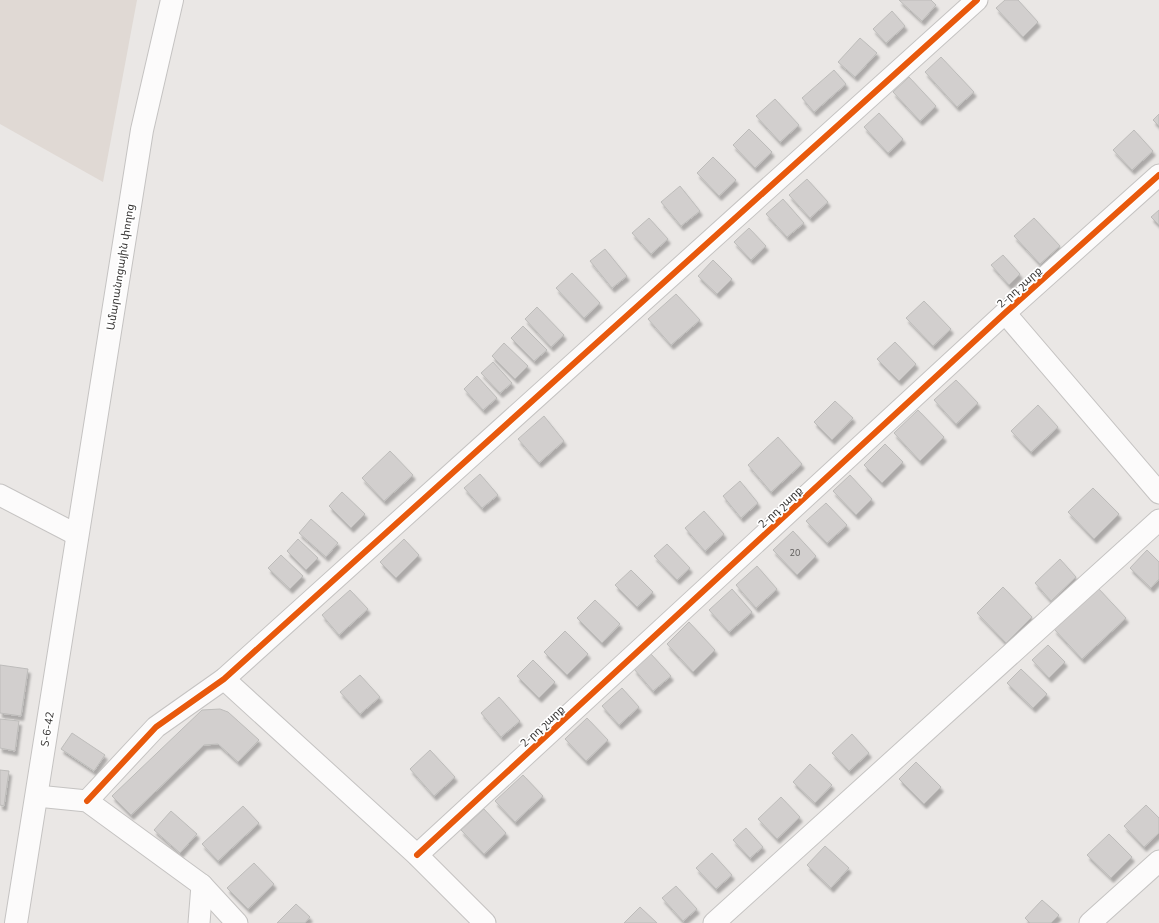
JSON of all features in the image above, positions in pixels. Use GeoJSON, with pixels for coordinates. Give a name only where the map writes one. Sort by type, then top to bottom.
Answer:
{"type":"FeatureCollection","features":[{"type":"Feature","properties":{"kind":"main road","name":"Ամարանոցային փողոց"},"geometry":{"type":"LineString","coordinates":[[77,535],[142,130],[172,0]]}},
{"type":"Feature","properties":{"kind":"main road","name":"Տ-6-42"},"geometry":{"type":"LineString","coordinates":[[16,923],[77,535]]}},
{"type":"Feature","properties":{"kind":"street"},"geometry":{"type":"LineString","coordinates":[[87,801],[156,727],[224,679],[977,0]]}},
{"type":"Feature","properties":{"kind":"street","name":"2-րդ շարք"},"geometry":{"type":"LineString","coordinates":[[417,855],[1005,313],[1159,175]]}},
{"type":"Feature","properties":{"kind":"street"},"geometry":{"type":"LineString","coordinates":[[1005,313],[1159,493]]}},
{"type":"Feature","properties":{"kind":"street"},"geometry":{"type":"LineString","coordinates":[[0,495],[77,535]]}},
{"type":"Feature","properties":{"kind":"street"},"geometry":{"type":"LineString","coordinates":[[714,923],[1159,520]]}},
{"type":"Feature","properties":{"kind":"street"},"geometry":{"type":"LineString","coordinates":[[224,679],[417,855],[485,923]]}},
{"type":"Feature","properties":{"kind":"street"},"geometry":{"type":"LineString","coordinates":[[37,796],[87,801],[202,885],[237,923]]}},
{"type":"Feature","properties":{"kind":"street"},"geometry":{"type":"LineString","coordinates":[[1090,923],[1159,861]]}},
{"type":"Feature","properties":{"kind":"street"},"geometry":{"type":"LineString","coordinates":[[199,923],[202,885]]}},
{"type":"Feature","properties":{"kind":"shaded area"},"geometry":{"type":"Polygon","coordinates":[[[0,0],[137,0],[103,182],[0,124],[0,0]]]}},
{"type":"Feature","properties":{"kind":"building"},"geometry":{"type":"Polygon","coordinates":[[[899,0],[931,0],[936,5],[922,21],[899,0]]]}},
{"type":"Feature","properties":{"kind":"building"},"geometry":{"type":"Polygon","coordinates":[[[1005,0],[1018,0],[1038,22],[1023,37],[996,8],[1005,0]]]}},
{"type":"Feature","properties":{"kind":"building"},"geometry":{"type":"Polygon","coordinates":[[[892,11],[905,26],[886,43],[873,29],[892,11]]]}},
{"type":"Feature","properties":{"kind":"building"},"geometry":{"type":"Polygon","coordinates":[[[860,38],[877,53],[855,77],[838,62],[860,38]]]}},
{"type":"Feature","properties":{"kind":"building"},"geometry":{"type":"Polygon","coordinates":[[[941,57],[974,92],[957,107],[925,72],[941,57]]]}},
{"type":"Feature","properties":{"kind":"building"},"geometry":{"type":"Polygon","coordinates":[[[834,70],[846,84],[814,112],[802,98],[834,70]]]}},
{"type":"Feature","properties":{"kind":"building"},"geometry":{"type":"Polygon","coordinates":[[[909,77],[936,106],[920,121],[893,92],[909,77]]]}},
{"type":"Feature","properties":{"kind":"building"},"geometry":{"type":"Polygon","coordinates":[[[775,99],[799,125],[780,142],[756,116],[775,99]]]}},
{"type":"Feature","properties":{"kind":"building"},"geometry":{"type":"Polygon","coordinates":[[[879,113],[903,139],[888,153],[864,127],[879,113]]]}},
{"type":"Feature","properties":{"kind":"building"},"geometry":{"type":"Polygon","coordinates":[[[1159,114],[1159,126],[1153,120],[1159,114]]]}},
{"type":"Feature","properties":{"kind":"building"},"geometry":{"type":"Polygon","coordinates":[[[749,129],[772,152],[755,168],[733,145],[749,129]]]}},
{"type":"Feature","properties":{"kind":"building"},"geometry":{"type":"Polygon","coordinates":[[[1134,130],[1153,151],[1132,170],[1113,150],[1134,130]]]}},
{"type":"Feature","properties":{"kind":"building"},"geometry":{"type":"Polygon","coordinates":[[[713,157],[736,180],[719,196],[697,173],[713,157]]]}},
{"type":"Feature","properties":{"kind":"building"},"geometry":{"type":"Polygon","coordinates":[[[807,179],[828,202],[810,218],[789,195],[807,179]]]}},
{"type":"Feature","properties":{"kind":"building"},"geometry":{"type":"Polygon","coordinates":[[[680,186],[700,211],[681,226],[661,202],[680,186]]]}},
{"type":"Feature","properties":{"kind":"building"},"geometry":{"type":"Polygon","coordinates":[[[783,199],[804,223],[787,237],[766,214],[783,199]]]}},
{"type":"Feature","properties":{"kind":"building"},"geometry":{"type":"Polygon","coordinates":[[[1159,210],[1159,225],[1151,217],[1159,210]]]}},
{"type":"Feature","properties":{"kind":"building"},"geometry":{"type":"Polygon","coordinates":[[[649,218],[668,239],[651,254],[632,233],[649,218]]]}},
{"type":"Feature","properties":{"kind":"building"},"geometry":{"type":"Polygon","coordinates":[[[1034,218],[1060,246],[1040,264],[1014,236],[1034,218]]]}},
{"type":"Feature","properties":{"kind":"building"},"geometry":{"type":"Polygon","coordinates":[[[749,228],[766,246],[751,260],[734,242],[749,228]]]}},
{"type":"Feature","properties":{"kind":"building"},"geometry":{"type":"Polygon","coordinates":[[[605,249],[627,276],[612,288],[590,261],[605,249]]]}},
{"type":"Feature","properties":{"kind":"building"},"geometry":{"type":"Polygon","coordinates":[[[1003,255],[1020,274],[1009,285],[991,265],[1003,255]]]}},
{"type":"Feature","properties":{"kind":"building"},"geometry":{"type":"Polygon","coordinates":[[[713,260],[732,279],[717,294],[698,276],[713,260]]]}},
{"type":"Feature","properties":{"kind":"building"},"geometry":{"type":"Polygon","coordinates":[[[572,273],[600,303],[584,318],[556,288],[572,273]]]}},
{"type":"Feature","properties":{"kind":"building"},"geometry":{"type":"Polygon","coordinates":[[[676,294],[700,320],[671,345],[648,319],[676,294]]]}},
{"type":"Feature","properties":{"kind":"building"},"geometry":{"type":"Polygon","coordinates":[[[924,301],[951,329],[933,346],[906,318],[924,301]]]}},
{"type":"Feature","properties":{"kind":"building"},"geometry":{"type":"Polygon","coordinates":[[[537,307],[564,335],[551,347],[525,319],[537,307]]]}},
{"type":"Feature","properties":{"kind":"building"},"geometry":{"type":"Polygon","coordinates":[[[523,326],[547,350],[534,361],[511,338],[523,326]]]}},
{"type":"Feature","properties":{"kind":"building"},"geometry":{"type":"Polygon","coordinates":[[[895,342],[916,364],[899,381],[877,359],[895,342]]]}},
{"type":"Feature","properties":{"kind":"building"},"geometry":{"type":"Polygon","coordinates":[[[504,343],[528,366],[515,379],[492,356],[504,343]]]}},
{"type":"Feature","properties":{"kind":"building"},"geometry":{"type":"Polygon","coordinates":[[[493,362],[512,383],[500,393],[481,373],[493,362]]]}},
{"type":"Feature","properties":{"kind":"building"},"geometry":{"type":"Polygon","coordinates":[[[477,376],[497,398],[483,410],[464,389],[477,376]]]}},
{"type":"Feature","properties":{"kind":"building"},"geometry":{"type":"Polygon","coordinates":[[[956,380],[978,403],[956,424],[934,400],[956,380]]]}},
{"type":"Feature","properties":{"kind":"building"},"geometry":{"type":"Polygon","coordinates":[[[835,401],[853,418],[832,440],[814,422],[835,401]]]}},
{"type":"Feature","properties":{"kind":"building"},"geometry":{"type":"Polygon","coordinates":[[[1038,405],[1058,427],[1031,452],[1011,431],[1038,405]]]}},
{"type":"Feature","properties":{"kind":"building"},"geometry":{"type":"Polygon","coordinates":[[[918,410],[944,437],[920,461],[894,433],[918,410]]]}},
{"type":"Feature","properties":{"kind":"building"},"geometry":{"type":"Polygon","coordinates":[[[544,416],[564,441],[539,463],[518,439],[544,416]]]}},
{"type":"Feature","properties":{"kind":"building"},"geometry":{"type":"Polygon","coordinates":[[[778,437],[802,464],[771,492],[748,465],[778,437]]]}},
{"type":"Feature","properties":{"kind":"building"},"geometry":{"type":"Polygon","coordinates":[[[885,444],[903,462],[882,483],[864,465],[885,444]]]}},
{"type":"Feature","properties":{"kind":"building"},"geometry":{"type":"Polygon","coordinates":[[[390,451],[413,475],[384,501],[362,478],[390,451]]]}},
{"type":"Feature","properties":{"kind":"building"},"geometry":{"type":"Polygon","coordinates":[[[480,474],[498,495],[482,508],[464,488],[480,474]]]}},
{"type":"Feature","properties":{"kind":"building"},"geometry":{"type":"Polygon","coordinates":[[[850,475],[872,499],[856,515],[833,491],[850,475]]]}},
{"type":"Feature","properties":{"kind":"building"},"geometry":{"type":"Polygon","coordinates":[[[740,481],[758,503],[741,518],[723,496],[740,481]]]}},
{"type":"Feature","properties":{"kind":"building"},"geometry":{"type":"Polygon","coordinates":[[[1093,488],[1119,514],[1094,539],[1068,512],[1093,488]]]}},
{"type":"Feature","properties":{"kind":"building"},"geometry":{"type":"Polygon","coordinates":[[[342,492],[365,514],[351,528],[329,506],[342,492]]]}},
{"type":"Feature","properties":{"kind":"building"},"geometry":{"type":"Polygon","coordinates":[[[826,503],[847,525],[827,543],[806,521],[826,503]]]}},
{"type":"Feature","properties":{"kind":"building"},"geometry":{"type":"Polygon","coordinates":[[[704,511],[724,534],[705,551],[685,528],[704,511]]]}},
{"type":"Feature","properties":{"kind":"building"},"geometry":{"type":"Polygon","coordinates":[[[311,519],[338,543],[326,557],[299,533],[311,519]]]}},
{"type":"Feature","properties":{"kind":"building"},"geometry":{"type":"Polygon","coordinates":[[[793,531],[816,556],[797,575],[773,550],[793,531]]]}},
{"type":"Feature","properties":{"kind":"building"},"geometry":{"type":"Polygon","coordinates":[[[298,539],[318,558],[306,570],[287,551],[298,539]]]}},
{"type":"Feature","properties":{"kind":"building"},"geometry":{"type":"Polygon","coordinates":[[[404,539],[419,555],[396,578],[380,562],[404,539]]]}},
{"type":"Feature","properties":{"kind":"building"},"geometry":{"type":"Polygon","coordinates":[[[667,544],[690,568],[677,580],[654,556],[667,544]]]}},
{"type":"Feature","properties":{"kind":"building"},"geometry":{"type":"Polygon","coordinates":[[[1147,550],[1159,562],[1159,579],[1151,588],[1130,568],[1147,550]]]}},
{"type":"Feature","properties":{"kind":"building"},"geometry":{"type":"Polygon","coordinates":[[[281,555],[303,576],[290,589],[268,568],[281,555]]]}},
{"type":"Feature","properties":{"kind":"building"},"geometry":{"type":"Polygon","coordinates":[[[1060,559],[1076,577],[1051,601],[1035,583],[1060,559]]]}},
{"type":"Feature","properties":{"kind":"building"},"geometry":{"type":"Polygon","coordinates":[[[757,566],[777,589],[756,608],[736,585],[757,566]]]}},
{"type":"Feature","properties":{"kind":"building"},"geometry":{"type":"Polygon","coordinates":[[[631,570],[653,592],[637,607],[615,585],[631,570]]]}},
{"type":"Feature","properties":{"kind":"building"},"geometry":{"type":"Polygon","coordinates":[[[1003,587],[1032,617],[1006,643],[977,613],[1003,587]]]}},
{"type":"Feature","properties":{"kind":"building"},"geometry":{"type":"Polygon","coordinates":[[[1098,588],[1126,618],[1082,659],[1054,629],[1098,588]]]}},
{"type":"Feature","properties":{"kind":"building"},"geometry":{"type":"Polygon","coordinates":[[[732,589],[752,612],[729,632],[709,610],[732,589]]]}},
{"type":"Feature","properties":{"kind":"building"},"geometry":{"type":"Polygon","coordinates":[[[350,590],[368,609],[339,635],[322,615],[350,590]]]}},
{"type":"Feature","properties":{"kind":"building"},"geometry":{"type":"Polygon","coordinates":[[[595,600],[620,624],[602,643],[577,618],[595,600]]]}},
{"type":"Feature","properties":{"kind":"building"},"geometry":{"type":"Polygon","coordinates":[[[689,622],[715,650],[693,672],[667,644],[689,622]]]}},
{"type":"Feature","properties":{"kind":"building"},"geometry":{"type":"Polygon","coordinates":[[[565,631],[588,654],[567,675],[544,652],[565,631]]]}},
{"type":"Feature","properties":{"kind":"building"},"geometry":{"type":"Polygon","coordinates":[[[1048,645],[1065,662],[1049,678],[1032,660],[1048,645]]]}},
{"type":"Feature","properties":{"kind":"building"},"geometry":{"type":"Polygon","coordinates":[[[651,654],[671,676],[653,691],[634,669],[651,654]]]}},
{"type":"Feature","properties":{"kind":"building"},"geometry":{"type":"Polygon","coordinates":[[[533,660],[555,682],[539,698],[517,676],[533,660]]]}},
{"type":"Feature","properties":{"kind":"building"},"geometry":{"type":"Polygon","coordinates":[[[0,665],[28,669],[21,716],[0,713],[0,665]]]}},
{"type":"Feature","properties":{"kind":"building"},"geometry":{"type":"Polygon","coordinates":[[[1021,669],[1047,694],[1033,708],[1007,683],[1021,669]]]}},
{"type":"Feature","properties":{"kind":"building"},"geometry":{"type":"Polygon","coordinates":[[[360,675],[380,697],[360,714],[340,692],[360,675]]]}},
{"type":"Feature","properties":{"kind":"building"},"geometry":{"type":"Polygon","coordinates":[[[622,688],[639,707],[619,725],[602,706],[622,688]]]}},
{"type":"Feature","properties":{"kind":"building"},"geometry":{"type":"Polygon","coordinates":[[[499,697],[520,721],[501,737],[481,713],[499,697]]]}},
{"type":"Feature","properties":{"kind":"building"},"geometry":{"type":"Polygon","coordinates":[[[220,709],[228,712],[259,740],[238,762],[218,744],[204,745],[131,815],[112,796],[202,710],[220,709]]]}},
{"type":"Feature","properties":{"kind":"building"},"geometry":{"type":"Polygon","coordinates":[[[587,718],[608,740],[586,761],[565,739],[587,718]]]}},
{"type":"Feature","properties":{"kind":"building"},"geometry":{"type":"Polygon","coordinates":[[[0,719],[19,721],[15,751],[0,748],[0,719]]]}},
{"type":"Feature","properties":{"kind":"building"},"geometry":{"type":"Polygon","coordinates":[[[72,733],[105,755],[94,771],[61,749],[72,733]]]}},
{"type":"Feature","properties":{"kind":"building"},"geometry":{"type":"Polygon","coordinates":[[[852,734],[869,753],[849,771],[832,753],[852,734]]]}},
{"type":"Feature","properties":{"kind":"building"},"geometry":{"type":"Polygon","coordinates":[[[430,750],[455,777],[434,796],[410,769],[430,750]]]}},
{"type":"Feature","properties":{"kind":"building"},"geometry":{"type":"Polygon","coordinates":[[[916,762],[941,787],[924,804],[899,779],[916,762]]]}},
{"type":"Feature","properties":{"kind":"building"},"geometry":{"type":"Polygon","coordinates":[[[810,764],[832,785],[815,803],[793,782],[810,764]]]}},
{"type":"Feature","properties":{"kind":"building"},"geometry":{"type":"Polygon","coordinates":[[[0,770],[9,771],[4,806],[0,805],[0,770]]]}},
{"type":"Feature","properties":{"kind":"building"},"geometry":{"type":"Polygon","coordinates":[[[523,775],[543,796],[515,822],[495,801],[523,775]]]}},
{"type":"Feature","properties":{"kind":"building"},"geometry":{"type":"Polygon","coordinates":[[[781,797],[800,817],[777,839],[758,819],[781,797]]]}},
{"type":"Feature","properties":{"kind":"building"},"geometry":{"type":"Polygon","coordinates":[[[1146,805],[1159,818],[1159,833],[1144,847],[1124,826],[1146,805]]]}},
{"type":"Feature","properties":{"kind":"building"},"geometry":{"type":"Polygon","coordinates":[[[243,806],[259,823],[218,861],[202,844],[243,806]]]}},
{"type":"Feature","properties":{"kind":"building"},"geometry":{"type":"Polygon","coordinates":[[[484,809],[506,833],[484,854],[461,830],[484,809]]]}},
{"type":"Feature","properties":{"kind":"building"},"geometry":{"type":"Polygon","coordinates":[[[171,811],[197,834],[180,853],[154,830],[171,811]]]}},
{"type":"Feature","properties":{"kind":"building"},"geometry":{"type":"Polygon","coordinates":[[[746,828],[763,847],[750,858],[733,840],[746,828]]]}},
{"type":"Feature","properties":{"kind":"building"},"geometry":{"type":"Polygon","coordinates":[[[1109,834],[1132,857],[1111,878],[1087,855],[1109,834]]]}},
{"type":"Feature","properties":{"kind":"building"},"geometry":{"type":"Polygon","coordinates":[[[825,846],[849,868],[831,888],[807,865],[825,846]]]}},
{"type":"Feature","properties":{"kind":"building"},"geometry":{"type":"Polygon","coordinates":[[[712,853],[732,875],[716,889],[696,868],[712,853]]]}},
{"type":"Feature","properties":{"kind":"building"},"geometry":{"type":"Polygon","coordinates":[[[254,863],[274,884],[248,909],[227,888],[254,863]]]}},
{"type":"Feature","properties":{"kind":"building"},"geometry":{"type":"Polygon","coordinates":[[[676,886],[697,909],[683,921],[662,898],[676,886]]]}},
{"type":"Feature","properties":{"kind":"building"},"geometry":{"type":"Polygon","coordinates":[[[1042,900],[1059,915],[1051,923],[1030,923],[1025,918],[1042,900]]]}},
{"type":"Feature","properties":{"kind":"building"},"geometry":{"type":"Polygon","coordinates":[[[296,904],[310,917],[305,923],[277,923],[296,904]]]}},
{"type":"Feature","properties":{"kind":"building"},"geometry":{"type":"Polygon","coordinates":[[[640,907],[657,923],[624,923],[640,907]]]}},
{"type":"Feature","properties":{"kind":"cycle path"},"geometry":{"type":"LineString","coordinates":[[87,801],[156,727],[224,679],[977,0]]}},
{"type":"Feature","properties":{"kind":"cycle path"},"geometry":{"type":"LineString","coordinates":[[417,855],[1005,313],[1159,175]]}}]}
